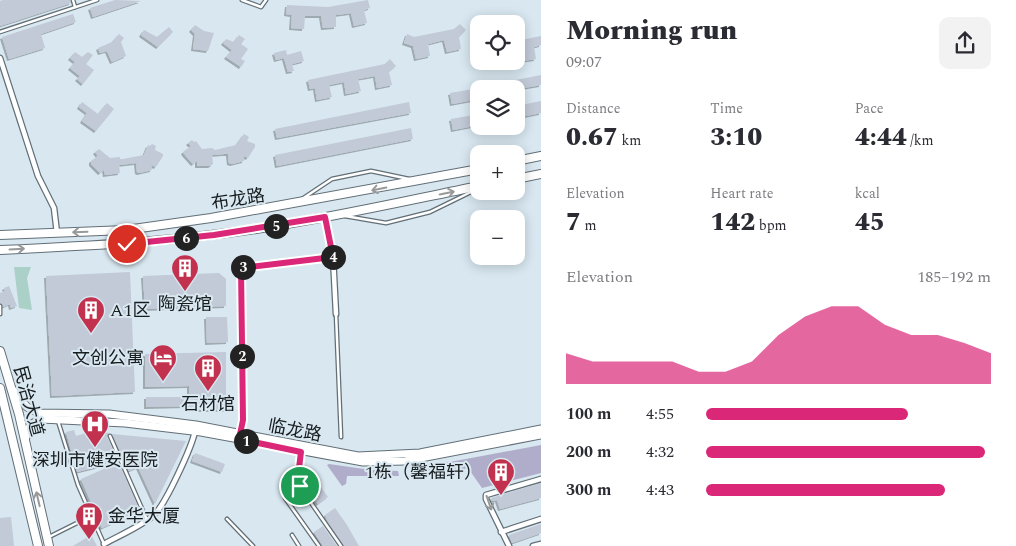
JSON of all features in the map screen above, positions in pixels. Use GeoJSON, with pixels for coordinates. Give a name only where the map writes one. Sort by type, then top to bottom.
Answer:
{"type":"FeatureCollection","features":[{"type":"Feature","properties":{"kind":"main road"},"geometry":{"type":"LineString","coordinates":[[525,159],[541,156]]}},
{"type":"Feature","properties":{"kind":"main road","name":"布龙路"},"geometry":{"type":"LineString","coordinates":[[0,235],[126,230],[293,205],[470,171]]}},
{"type":"Feature","properties":{"kind":"main road"},"geometry":{"type":"LineString","coordinates":[[525,177],[541,174]]}},
{"type":"Feature","properties":{"kind":"main road","name":"布龙路"},"geometry":{"type":"LineString","coordinates":[[0,250],[127,244],[214,235],[325,217],[470,189]]}},
{"type":"Feature","properties":{"kind":"main road","name":"民治大道"},"geometry":{"type":"LineString","coordinates":[[0,351],[12,388],[48,542]]}},
{"type":"Feature","properties":{"kind":"main road"},"geometry":{"type":"LineString","coordinates":[[12,388],[27,407],[43,416]]}},
{"type":"Feature","properties":{"kind":"main road","name":"民治大道"},"geometry":{"type":"LineString","coordinates":[[0,393],[11,429],[38,546]]}},
{"type":"Feature","properties":{"kind":"main road","name":"临龙路"},"geometry":{"type":"LineString","coordinates":[[43,416],[116,414],[212,427],[301,452],[363,462],[386,463],[421,459],[541,435]]}},
{"type":"Feature","properties":{"kind":"main road"},"geometry":{"type":"LineString","coordinates":[[25,441],[31,424],[43,416]]}},
{"type":"Feature","properties":{"kind":"main road","name":"临龙路"},"geometry":{"type":"LineString","coordinates":[[43,416],[58,420],[125,423],[240,436],[344,454],[380,456],[420,453],[541,429]]}},
{"type":"Feature","properties":{"kind":"main road"},"geometry":{"type":"LineString","coordinates":[[0,422],[11,429]]}},
{"type":"Feature","properties":{"kind":"street"},"geometry":{"type":"LineString","coordinates":[[0,58],[38,176],[54,208],[57,233]]}},
{"type":"Feature","properties":{"kind":"street"},"geometry":{"type":"LineString","coordinates":[[325,217],[333,257],[336,314]]}},
{"type":"Feature","properties":{"kind":"street"},"geometry":{"type":"LineString","coordinates":[[240,436],[243,420],[241,268],[333,257]]}},
{"type":"Feature","properties":{"kind":"street"},"geometry":{"type":"LineString","coordinates":[[104,545],[147,520],[160,509],[191,445],[195,431]]}},
{"type":"Feature","properties":{"kind":"street"},"geometry":{"type":"LineString","coordinates":[[300,487],[298,476],[301,452]]}},
{"type":"Feature","properties":{"kind":"street"},"geometry":{"type":"LineString","coordinates":[[509,546],[486,495],[541,479]]}},
{"type":"Feature","properties":{"kind":"street"},"geometry":{"type":"LineString","coordinates":[[502,532],[541,519]]}},
{"type":"Feature","properties":{"kind":"street"},"geometry":{"type":"LineString","coordinates":[[534,546],[541,544]]}},
{"type":"Feature","properties":{"kind":"lane"},"geometry":{"type":"LineString","coordinates":[[73,0],[75,7]]}},
{"type":"Feature","properties":{"kind":"lane"},"geometry":{"type":"LineString","coordinates":[[0,32],[97,0]]}},
{"type":"Feature","properties":{"kind":"lane"},"geometry":{"type":"LineString","coordinates":[[242,0],[261,6],[266,0]]}},
{"type":"Feature","properties":{"kind":"lane"},"geometry":{"type":"LineString","coordinates":[[293,205],[332,178],[371,171],[420,181]]}},
{"type":"Feature","properties":{"kind":"lane"},"geometry":{"type":"LineString","coordinates":[[336,215],[386,223],[430,212],[470,192]]}},
{"type":"Feature","properties":{"kind":"lane"},"geometry":{"type":"LineString","coordinates":[[0,306],[0,314]]}},
{"type":"Feature","properties":{"kind":"lane"},"geometry":{"type":"LineString","coordinates":[[336,314],[341,437]]}},
{"type":"Feature","properties":{"kind":"lane"},"geometry":{"type":"LineString","coordinates":[[58,420],[75,478],[104,545]]}},
{"type":"Feature","properties":{"kind":"lane"},"geometry":{"type":"LineString","coordinates":[[110,436],[147,520]]}},
{"type":"Feature","properties":{"kind":"lane"},"geometry":{"type":"LineString","coordinates":[[319,546],[286,498],[300,487],[340,546]]}},
{"type":"Feature","properties":{"kind":"lane"},"geometry":{"type":"LineString","coordinates":[[48,542],[91,516]]}},
{"type":"Feature","properties":{"kind":"lane"},"geometry":{"type":"LineString","coordinates":[[227,519],[253,546]]}},
{"type":"Feature","properties":{"kind":"lane"},"geometry":{"type":"LineString","coordinates":[[292,535],[299,546]]}},
{"type":"Feature","properties":{"kind":"shaded area"},"geometry":{"type":"Polygon","coordinates":[[[14,267],[31,267],[27,278],[32,310],[19,308],[14,267]]]}},
{"type":"Feature","properties":{"kind":"shaded area"},"geometry":{"type":"Polygon","coordinates":[[[541,445],[541,473],[482,488],[468,468],[451,473],[443,468],[413,475],[412,469],[541,445]]]}},
{"type":"Feature","properties":{"kind":"shaded area"},"geometry":{"type":"Polygon","coordinates":[[[327,465],[371,470],[398,471],[399,476],[347,476],[346,484],[342,486],[327,465]]]}},
{"type":"Feature","properties":{"kind":"building"},"geometry":{"type":"Polygon","coordinates":[[[70,0],[71,3],[0,26],[0,1],[70,0]]]}},
{"type":"Feature","properties":{"kind":"building"},"geometry":{"type":"Polygon","coordinates":[[[115,0],[141,1],[93,17],[90,8],[115,0]]]}},
{"type":"Feature","properties":{"kind":"building"},"geometry":{"type":"Polygon","coordinates":[[[368,0],[370,8],[364,10],[367,23],[354,26],[351,13],[336,15],[336,27],[323,28],[321,16],[305,16],[304,29],[291,28],[292,15],[286,14],[287,5],[328,7],[368,0]]]}},
{"type":"Feature","properties":{"kind":"building"},"geometry":{"type":"Polygon","coordinates":[[[73,14],[76,22],[41,34],[45,48],[9,59],[2,37],[73,14]]]}},
{"type":"Feature","properties":{"kind":"building"},"geometry":{"type":"Polygon","coordinates":[[[460,24],[466,30],[459,37],[461,49],[447,52],[444,40],[428,44],[430,56],[416,59],[413,46],[404,43],[407,34],[414,37],[454,29],[460,24]]]}},
{"type":"Feature","properties":{"kind":"building"},"geometry":{"type":"Polygon","coordinates":[[[195,25],[204,31],[214,33],[208,51],[193,49],[195,34],[191,30],[195,25]]]}},
{"type":"Feature","properties":{"kind":"building"},"geometry":{"type":"Polygon","coordinates":[[[169,27],[173,32],[158,47],[141,35],[144,30],[157,37],[169,27]]]}},
{"type":"Feature","properties":{"kind":"building"},"geometry":{"type":"Polygon","coordinates":[[[119,34],[124,38],[121,42],[126,56],[112,62],[107,51],[100,53],[98,48],[112,42],[119,34]]]}},
{"type":"Feature","properties":{"kind":"building"},"geometry":{"type":"Polygon","coordinates":[[[239,35],[245,39],[241,44],[248,49],[241,59],[245,61],[241,67],[226,57],[232,50],[223,43],[226,39],[234,42],[239,35]]]}},
{"type":"Feature","properties":{"kind":"building"},"geometry":{"type":"Polygon","coordinates":[[[541,36],[541,45],[534,47],[536,59],[525,61],[525,39],[541,36]]]}},
{"type":"Feature","properties":{"kind":"building"},"geometry":{"type":"Polygon","coordinates":[[[286,50],[287,55],[301,51],[304,61],[292,64],[294,71],[288,72],[284,58],[276,60],[274,53],[286,50]]]}},
{"type":"Feature","properties":{"kind":"building"},"geometry":{"type":"Polygon","coordinates":[[[75,52],[82,57],[88,52],[93,55],[86,64],[94,70],[83,84],[77,79],[80,76],[70,68],[75,62],[70,58],[75,52]]]}},
{"type":"Feature","properties":{"kind":"building"},"geometry":{"type":"Polygon","coordinates":[[[390,59],[396,66],[389,72],[392,85],[377,88],[375,76],[358,79],[361,91],[346,94],[344,82],[329,85],[332,97],[317,100],[315,88],[310,89],[308,80],[385,64],[390,59]]]}},
{"type":"Feature","properties":{"kind":"building"},"geometry":{"type":"Polygon","coordinates":[[[541,75],[541,85],[525,88],[525,80],[516,80],[541,75]]]}},
{"type":"Feature","properties":{"kind":"building"},"geometry":{"type":"Polygon","coordinates":[[[470,90],[470,101],[452,104],[450,93],[470,90]]]}},
{"type":"Feature","properties":{"kind":"building"},"geometry":{"type":"Polygon","coordinates":[[[541,101],[541,113],[525,116],[525,104],[541,101]]]}},
{"type":"Feature","properties":{"kind":"building"},"geometry":{"type":"Polygon","coordinates":[[[82,102],[98,114],[107,103],[114,109],[96,131],[82,121],[87,113],[79,107],[82,102]]]}},
{"type":"Feature","properties":{"kind":"building"},"geometry":{"type":"Polygon","coordinates":[[[409,102],[411,113],[277,138],[275,129],[409,102]]]}},
{"type":"Feature","properties":{"kind":"building"},"geometry":{"type":"Polygon","coordinates":[[[470,116],[470,127],[453,130],[451,119],[470,116]]]}},
{"type":"Feature","properties":{"kind":"building"},"geometry":{"type":"Polygon","coordinates":[[[411,128],[413,139],[277,166],[275,155],[411,128]]]}},
{"type":"Feature","properties":{"kind":"building"},"geometry":{"type":"Polygon","coordinates":[[[244,134],[249,137],[247,141],[255,144],[255,147],[248,158],[244,156],[244,161],[232,164],[229,163],[228,154],[212,155],[213,164],[210,166],[197,166],[197,161],[193,164],[183,152],[191,146],[188,143],[192,140],[196,141],[202,149],[212,148],[215,150],[236,145],[244,134]]]}},
{"type":"Feature","properties":{"kind":"building"},"geometry":{"type":"Polygon","coordinates":[[[148,145],[156,146],[155,150],[163,154],[163,156],[156,167],[151,165],[152,170],[139,173],[137,172],[136,163],[119,165],[120,173],[105,175],[104,170],[100,173],[91,164],[91,161],[98,156],[95,152],[99,149],[110,158],[120,157],[120,159],[123,159],[144,155],[148,145]]]}},
{"type":"Feature","properties":{"kind":"building","name":"A1区"},"geometry":{"type":"Polygon","coordinates":[[[130,272],[135,392],[52,396],[46,276],[130,272]]]}},
{"type":"Feature","properties":{"kind":"building","name":"陶瓷馆"},"geometry":{"type":"Polygon","coordinates":[[[219,273],[226,279],[226,306],[145,309],[143,276],[219,273]]]}},
{"type":"Feature","properties":{"kind":"building"},"geometry":{"type":"Polygon","coordinates":[[[9,286],[17,306],[11,308],[10,304],[3,307],[0,303],[0,293],[9,286]]]}},
{"type":"Feature","properties":{"kind":"building"},"geometry":{"type":"Polygon","coordinates":[[[206,317],[227,317],[228,342],[207,343],[206,317]]]}},
{"type":"Feature","properties":{"kind":"building"},"geometry":{"type":"Polygon","coordinates":[[[226,352],[226,410],[189,410],[189,406],[146,407],[146,397],[189,397],[189,386],[145,387],[145,354],[226,352]]]}},
{"type":"Feature","properties":{"kind":"building"},"geometry":{"type":"Polygon","coordinates":[[[100,429],[101,432],[109,433],[107,437],[140,511],[102,528],[81,479],[106,468],[105,465],[77,472],[66,432],[74,430],[76,436],[100,429]]]}},
{"type":"Feature","properties":{"kind":"building"},"geometry":{"type":"Polygon","coordinates":[[[112,434],[186,441],[155,504],[138,467],[129,471],[112,434]]]}},
{"type":"Feature","properties":{"kind":"building"},"geometry":{"type":"Polygon","coordinates":[[[195,453],[225,464],[222,472],[192,461],[195,453]]]}},
{"type":"Feature","properties":{"kind":"building"},"geometry":{"type":"Polygon","coordinates":[[[314,477],[328,497],[318,504],[304,484],[314,477]]]}},
{"type":"Feature","properties":{"kind":"building","name":"1栋（馨福轩）"},"geometry":{"type":"Polygon","coordinates":[[[541,483],[541,498],[500,509],[497,500],[492,501],[491,498],[541,483]]]}},
{"type":"Feature","properties":{"kind":"building"},"geometry":{"type":"Polygon","coordinates":[[[335,508],[359,546],[344,546],[328,522],[325,515],[335,508]]]}},
{"type":"Feature","properties":{"kind":"building"},"geometry":{"type":"Polygon","coordinates":[[[11,517],[14,546],[0,546],[0,518],[11,517]]]}},
{"type":"Feature","properties":{"kind":"building"},"geometry":{"type":"Polygon","coordinates":[[[541,524],[541,533],[512,543],[509,535],[541,524]]]}},
{"type":"Feature","properties":{"kind":"building"},"geometry":{"type":"Polygon","coordinates":[[[323,526],[337,546],[323,546],[314,532],[323,526]]]}},
{"type":"Feature","properties":{"kind":"building","name":"金华大厦"},"geometry":{"type":"Polygon","coordinates":[[[91,535],[97,546],[73,546],[91,535]]]}},
{"type":"Feature","properties":{"kind":"place","name":"陶瓷馆"},"geometry":{"type":"Point","coordinates":[185,292]}},
{"type":"Feature","properties":{"kind":"place","name":"A1区"},"geometry":{"type":"Point","coordinates":[91,334]}},
{"type":"Feature","properties":{"kind":"place","name":"文创公寓"},"geometry":{"type":"Point","coordinates":[163,382]}},
{"type":"Feature","properties":{"kind":"place","name":"石材馆"},"geometry":{"type":"Point","coordinates":[208,392]}},
{"type":"Feature","properties":{"kind":"place","name":"深圳市健安医院"},"geometry":{"type":"Point","coordinates":[95,448]}},
{"type":"Feature","properties":{"kind":"place","name":"1栋（馨福轩）"},"geometry":{"type":"Point","coordinates":[501,496]}},
{"type":"Feature","properties":{"kind":"place","name":"金华大厦"},"geometry":{"type":"Point","coordinates":[89,540]}},
{"type":"Feature","properties":{"kind":"route"},"geometry":{"type":"LineString","coordinates":[[127,244],[258,229],[325,217],[333,257],[241,268],[243,420],[239,439],[301,452],[298,470],[300,486]]}}]}
